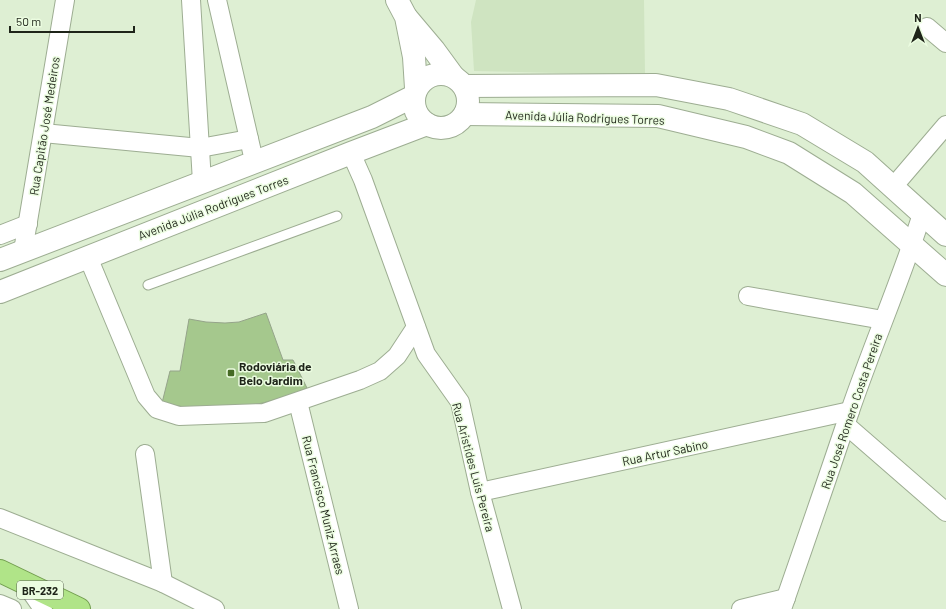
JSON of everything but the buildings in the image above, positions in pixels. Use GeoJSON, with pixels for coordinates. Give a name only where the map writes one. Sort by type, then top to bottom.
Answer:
{"type":"FeatureCollection","features":[{"type":"Feature","properties":{"kind":"highway","name":"BR-232"},"geometry":{"type":"LineString","coordinates":[[0,571],[79,609]]}},
{"type":"Feature","properties":{"kind":"main road"},"geometry":{"type":"LineString","coordinates":[[402,8],[459,81],[468,100],[465,114],[452,125],[444,128],[435,127],[427,124],[416,112],[413,104],[415,92],[414,57],[402,8]]}},
{"type":"Feature","properties":{"kind":"main road"},"geometry":{"type":"LineString","coordinates":[[0,260],[372,117],[415,92],[422,81],[437,73],[445,74],[459,81],[660,86],[729,99],[802,124],[865,162],[946,235]]}},
{"type":"Feature","properties":{"kind":"main road"},"geometry":{"type":"LineString","coordinates":[[658,116],[660,86]]}},
{"type":"Feature","properties":{"kind":"main road","name":"Avenida Júlia Rodrigues Torres"},"geometry":{"type":"LineString","coordinates":[[465,114],[658,116],[746,137],[789,153],[853,193],[946,275]]}},
{"type":"Feature","properties":{"kind":"main road","name":"Avenida Júlia Rodrigues Torres"},"geometry":{"type":"LineString","coordinates":[[0,292],[427,124]]}},
{"type":"Feature","properties":{"kind":"main road"},"geometry":{"type":"LineString","coordinates":[[853,193],[871,167]]}},
{"type":"Feature","properties":{"kind":"street","name":"Rua Capitão José Medeiros"},"geometry":{"type":"LineString","coordinates":[[23,251],[65,0]]}},
{"type":"Feature","properties":{"kind":"street"},"geometry":{"type":"LineString","coordinates":[[191,0],[202,182]]}},
{"type":"Feature","properties":{"kind":"street"},"geometry":{"type":"LineString","coordinates":[[217,0],[255,162]]}},
{"type":"Feature","properties":{"kind":"street"},"geometry":{"type":"LineString","coordinates":[[927,27],[946,43]]}},
{"type":"Feature","properties":{"kind":"street"},"geometry":{"type":"LineString","coordinates":[[893,187],[946,125]]}},
{"type":"Feature","properties":{"kind":"street"},"geometry":{"type":"LineString","coordinates":[[43,133],[200,148],[249,139]]}},
{"type":"Feature","properties":{"kind":"street","name":"Rua Aristides Luis Pereira"},"geometry":{"type":"LineString","coordinates":[[351,153],[363,180],[426,354],[460,402],[480,492],[512,609]]}},
{"type":"Feature","properties":{"kind":"street","name":"Rua José Romero Costa Pereira"},"geometry":{"type":"LineString","coordinates":[[784,603],[848,418],[883,320],[912,246],[922,214]]}},
{"type":"Feature","properties":{"kind":"street"},"geometry":{"type":"LineString","coordinates":[[0,234],[28,224]]}},
{"type":"Feature","properties":{"kind":"street"},"geometry":{"type":"LineString","coordinates":[[88,257],[146,396],[157,409],[179,416],[264,413],[360,380],[380,370],[398,356],[416,327]]}},
{"type":"Feature","properties":{"kind":"street"},"geometry":{"type":"LineString","coordinates":[[748,296],[883,320]]}},
{"type":"Feature","properties":{"kind":"street","name":"Rua Francisco Muniz Arraes"},"geometry":{"type":"LineString","coordinates":[[298,402],[350,609]]}},
{"type":"Feature","properties":{"kind":"street"},"geometry":{"type":"LineString","coordinates":[[848,418],[946,512]]}},
{"type":"Feature","properties":{"kind":"street","name":"Rua Artur Sabino"},"geometry":{"type":"LineString","coordinates":[[480,492],[848,418]]}},
{"type":"Feature","properties":{"kind":"street"},"geometry":{"type":"LineString","coordinates":[[146,454],[163,583]]}},
{"type":"Feature","properties":{"kind":"street"},"geometry":{"type":"LineString","coordinates":[[0,518],[163,583],[215,609]]}},
{"type":"Feature","properties":{"kind":"street"},"geometry":{"type":"LineString","coordinates":[[25,583],[43,609]]}},
{"type":"Feature","properties":{"kind":"street"},"geometry":{"type":"LineString","coordinates":[[741,609],[784,603]]}},
{"type":"Feature","properties":{"kind":"street"},"geometry":{"type":"LineString","coordinates":[[0,604],[12,609]]}},
{"type":"Feature","properties":{"kind":"lane"},"geometry":{"type":"LineString","coordinates":[[148,285],[337,216]]}},
{"type":"Feature","properties":{"kind":"shaded area"},"geometry":{"type":"Polygon","coordinates":[[[476,0],[644,0],[645,75],[474,71],[471,22],[476,0]]]}},
{"type":"Feature","properties":{"kind":"place","name":"Rodoviária de Belo Jardim"},"geometry":{"type":"Point","coordinates":[231,373]}}]}
